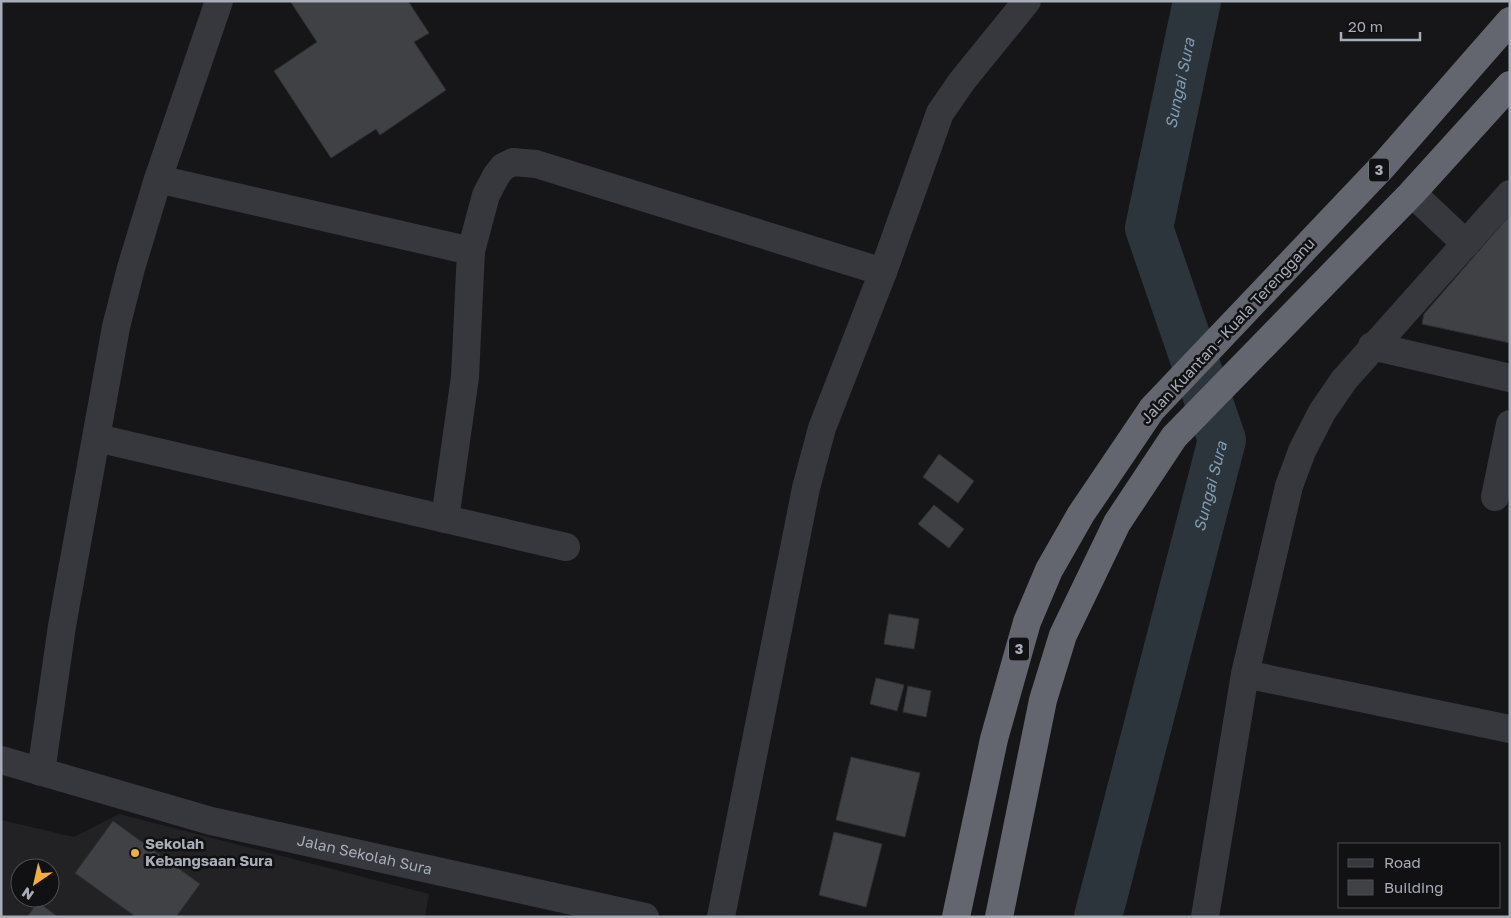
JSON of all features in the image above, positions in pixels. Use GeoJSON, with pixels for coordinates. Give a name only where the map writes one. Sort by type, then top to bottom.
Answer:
{"type":"FeatureCollection","features":[{"type":"Feature","properties":{"kind":"highway","name":"Jalan Kuantan - Kuala Terengganu"},"geometry":{"type":"LineString","coordinates":[[956,917],[994,739],[1027,622],[1050,570],[1081,514],[1152,409],[1383,166],[1510,21]]}},
{"type":"Feature","properties":{"kind":"highway"},"geometry":{"type":"LineString","coordinates":[[999,917],[1043,700],[1063,635],[1117,523],[1174,437],[1412,193],[1510,85]]}},
{"type":"Feature","properties":{"kind":"street"},"geometry":{"type":"LineString","coordinates":[[41,772],[62,626],[116,327],[131,268],[158,178],[219,1]]}},
{"type":"Feature","properties":{"kind":"street"},"geometry":{"type":"LineString","coordinates":[[721,917],[806,488],[822,428],[883,272],[940,113],[962,81],[1027,1]]}},
{"type":"Feature","properties":{"kind":"street"},"geometry":{"type":"LineString","coordinates":[[445,518],[465,377],[471,251],[486,195],[503,167],[513,162],[536,164],[883,272]]}},
{"type":"Feature","properties":{"kind":"street"},"geometry":{"type":"LineString","coordinates":[[158,178],[471,251]]}},
{"type":"Feature","properties":{"kind":"street"},"geometry":{"type":"LineString","coordinates":[[1412,193],[1466,244]]}},
{"type":"Feature","properties":{"kind":"street"},"geometry":{"type":"LineString","coordinates":[[1205,917],[1246,674],[1289,486],[1302,451],[1322,412],[1344,380],[1372,346],[1510,194]]}},
{"type":"Feature","properties":{"kind":"street"},"geometry":{"type":"LineString","coordinates":[[1372,346],[1510,378]]}},
{"type":"Feature","properties":{"kind":"street"},"geometry":{"type":"LineString","coordinates":[[1495,497],[1510,424]]}},
{"type":"Feature","properties":{"kind":"street"},"geometry":{"type":"LineString","coordinates":[[97,438],[566,547]]}},
{"type":"Feature","properties":{"kind":"street"},"geometry":{"type":"LineString","coordinates":[[1246,674],[1510,729]]}},
{"type":"Feature","properties":{"kind":"street","name":"Jalan Sekolah Sura"},"geometry":{"type":"LineString","coordinates":[[1,760],[220,823],[645,917]]}},
{"type":"Feature","properties":{"kind":"shaded area","name":"Sekolah Kebangsaan Sura"},"geometry":{"type":"Polygon","coordinates":[[[119,814],[429,894],[425,917],[1,917],[1,820],[74,837],[119,814]]]}},
{"type":"Feature","properties":{"kind":"building"},"geometry":{"type":"Polygon","coordinates":[[[290,1],[408,1],[429,33],[414,42],[446,90],[380,135],[376,129],[331,158],[274,71],[317,42],[290,1]]]}},
{"type":"Feature","properties":{"kind":"building"},"geometry":{"type":"Polygon","coordinates":[[[1510,215],[1510,343],[1422,324],[1424,314],[1510,215]]]}},
{"type":"Feature","properties":{"kind":"building"},"geometry":{"type":"Polygon","coordinates":[[[939,454],[974,481],[958,503],[923,477],[939,454]]]}},
{"type":"Feature","properties":{"kind":"building"},"geometry":{"type":"Polygon","coordinates":[[[934,505],[964,529],[949,548],[918,524],[934,505]]]}},
{"type":"Feature","properties":{"kind":"building"},"geometry":{"type":"Polygon","coordinates":[[[889,614],[919,619],[914,649],[884,644],[889,614]]]}},
{"type":"Feature","properties":{"kind":"building"},"geometry":{"type":"Polygon","coordinates":[[[876,678],[904,685],[897,711],[870,704],[876,678]]]}},
{"type":"Feature","properties":{"kind":"building"},"geometry":{"type":"Polygon","coordinates":[[[908,686],[931,691],[926,717],[903,712],[908,686]]]}},
{"type":"Feature","properties":{"kind":"building"},"geometry":{"type":"Polygon","coordinates":[[[851,757],[920,773],[905,837],[836,820],[851,757]]]}},
{"type":"Feature","properties":{"kind":"building"},"geometry":{"type":"Polygon","coordinates":[[[113,821],[200,884],[176,917],[136,917],[75,873],[113,821]]]}},
{"type":"Feature","properties":{"kind":"building"},"geometry":{"type":"Polygon","coordinates":[[[834,832],[882,844],[866,907],[819,895],[834,832]]]}},
{"type":"Feature","properties":{"kind":"building"},"geometry":{"type":"Polygon","coordinates":[[[34,908],[46,908],[58,917],[27,917],[34,908]]]}},
{"type":"Feature","properties":{"kind":"waterway","name":"Sungai Sura"},"geometry":{"type":"LineString","coordinates":[[1098,917],[1222,440],[1149,228],[1197,1]]}},
{"type":"Feature","properties":{"kind":"place","name":"Sekolah Kebangsaan Sura"},"geometry":{"type":"Point","coordinates":[135,853]}}]}
